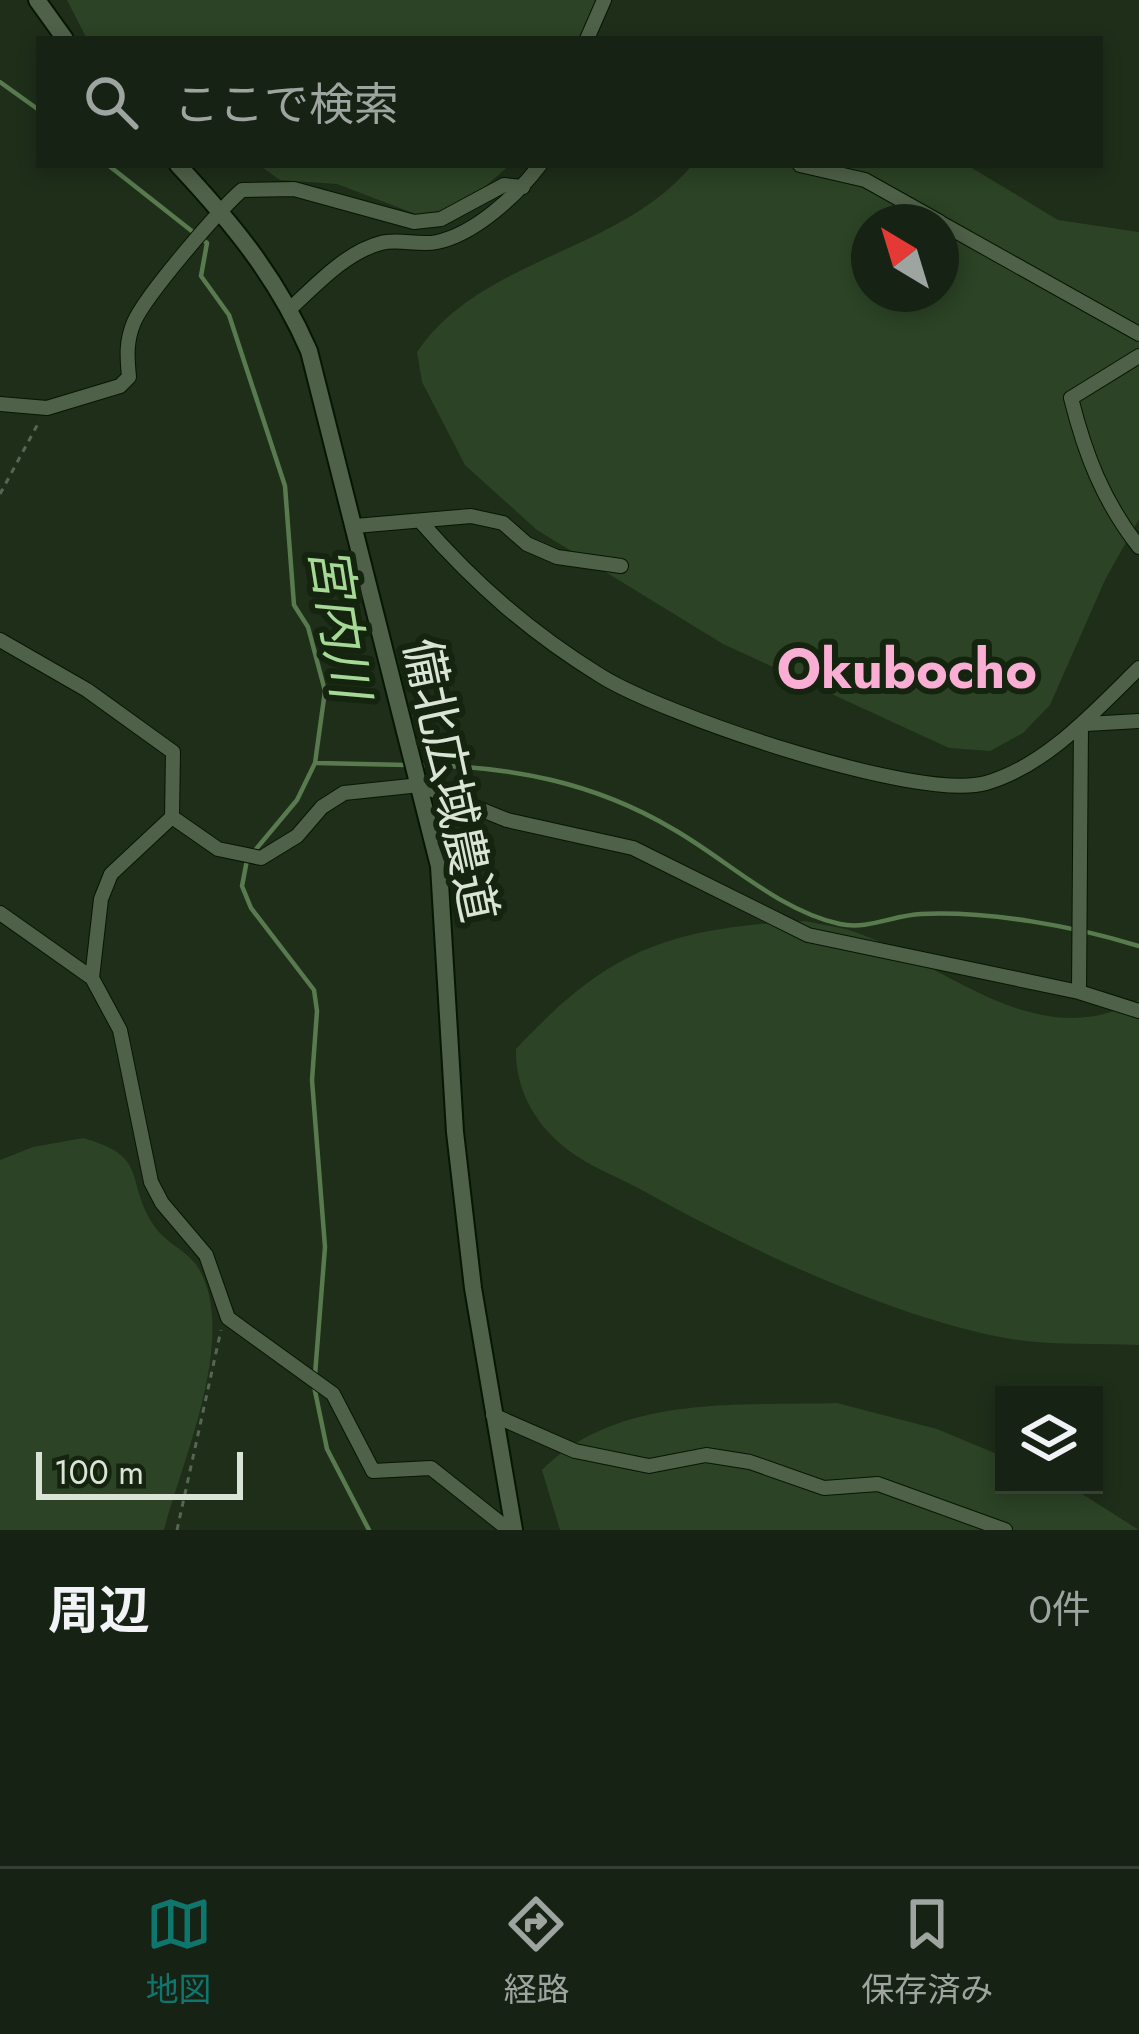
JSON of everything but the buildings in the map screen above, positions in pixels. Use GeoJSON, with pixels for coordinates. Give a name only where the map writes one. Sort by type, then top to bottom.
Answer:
{"type":"FeatureCollection","features":[{"type":"Feature","properties":{"kind":"street"},"geometry":{"type":"LineString","coordinates":[[37,0],[63,36]]}},
{"type":"Feature","properties":{"kind":"street"},"geometry":{"type":"LineString","coordinates":[[587,36],[604,0]]}},
{"type":"Feature","properties":{"kind":"street","name":"備北広域農道"},"geometry":{"type":"LineString","coordinates":[[181,168],[249,242],[291,308],[322,393],[420,785],[439,866],[455,1132],[506,1527]]}},
{"type":"Feature","properties":{"kind":"street"},"geometry":{"type":"LineString","coordinates":[[291,308],[358,254],[382,242],[438,242],[481,220],[523,187],[538,168]]}},
{"type":"Feature","properties":{"kind":"street"},"geometry":{"type":"LineString","coordinates":[[813,168],[866,180],[908,204]]}},
{"type":"Feature","properties":{"kind":"street"},"geometry":{"type":"LineString","coordinates":[[0,404],[46,408],[120,386],[129,377],[126,348],[136,317],[220,209],[242,190],[294,189],[414,222],[441,219],[504,185],[523,187]]}},
{"type":"Feature","properties":{"kind":"street"},"geometry":{"type":"LineString","coordinates":[[959,233],[1139,334]]}},
{"type":"Feature","properties":{"kind":"street"},"geometry":{"type":"LineString","coordinates":[[1139,356],[1071,398],[1085,452],[1114,514],[1139,547]]}},
{"type":"Feature","properties":{"kind":"street"},"geometry":{"type":"LineString","coordinates":[[355,526],[471,516],[503,524],[527,544],[557,557],[621,566]]}},
{"type":"Feature","properties":{"kind":"street"},"geometry":{"type":"LineString","coordinates":[[421,522],[486,594],[607,680],[775,745],[918,785],[958,787],[1009,772],[1081,725],[1139,668]]}},
{"type":"Feature","properties":{"kind":"street"},"geometry":{"type":"LineString","coordinates":[[0,640],[36,658],[165,742],[176,767],[172,817],[111,874],[101,899],[92,978]]}},
{"type":"Feature","properties":{"kind":"street"},"geometry":{"type":"LineString","coordinates":[[1081,725],[1139,721]]}},
{"type":"Feature","properties":{"kind":"street"},"geometry":{"type":"LineString","coordinates":[[1079,992],[1081,725]]}},
{"type":"Feature","properties":{"kind":"street"},"geometry":{"type":"LineString","coordinates":[[172,817],[218,849],[261,857],[297,836],[322,807],[344,793],[420,785],[507,820],[633,848],[808,935],[1079,992],[1139,1011]]}},
{"type":"Feature","properties":{"kind":"street"},"geometry":{"type":"LineString","coordinates":[[0,914],[92,978],[120,1030],[151,1182],[206,1255],[227,1318],[333,1394],[373,1471],[431,1468],[506,1527]]}},
{"type":"Feature","properties":{"kind":"street"},"geometry":{"type":"LineString","coordinates":[[494,1414],[575,1451],[649,1466],[706,1455],[750,1462],[824,1488],[878,1484],[1005,1530]]}},
{"type":"Feature","properties":{"kind":"path"},"geometry":{"type":"LineString","coordinates":[[0,494],[46,408]]}},
{"type":"Feature","properties":{"kind":"path"},"geometry":{"type":"LineString","coordinates":[[177,1530],[220,1331],[227,1318]]}},
{"type":"Feature","properties":{"kind":"green space"},"geometry":{"type":"Polygon","coordinates":[[[67,0],[600,0],[581,36],[85,36],[67,0]]]}},
{"type":"Feature","properties":{"kind":"green space"},"geometry":{"type":"Polygon","coordinates":[[[263,168],[506,168],[475,195],[426,218],[337,184],[280,180],[263,168]]]}},
{"type":"Feature","properties":{"kind":"green space"},"geometry":{"type":"Polygon","coordinates":[[[689,168],[972,168],[1058,220],[1139,232],[1139,519],[1105,580],[1050,705],[1023,733],[990,751],[949,748],[723,644],[537,530],[465,465],[422,382],[417,352],[444,320],[477,295],[590,238],[662,194],[689,168]]]}},
{"type":"Feature","properties":{"kind":"green space"},"geometry":{"type":"Polygon","coordinates":[[[806,921],[887,945],[992,999],[1028,1012],[1064,1018],[1101,1015],[1139,1000],[1139,1345],[1011,1339],[870,1298],[772,1257],[594,1166],[556,1140],[537,1118],[523,1092],[516,1049],[582,987],[613,966],[679,938],[806,921]]]}},
{"type":"Feature","properties":{"kind":"green space"},"geometry":{"type":"Polygon","coordinates":[[[83,1138],[127,1161],[153,1224],[199,1269],[213,1329],[203,1399],[164,1530],[0,1530],[0,1160],[33,1147],[83,1138]]]}},
{"type":"Feature","properties":{"kind":"green space"},"geometry":{"type":"Polygon","coordinates":[[[837,1403],[937,1429],[995,1453],[995,1494],[1082,1494],[1139,1530],[560,1530],[542,1470],[572,1445],[642,1416],[719,1405],[837,1403]]]}},
{"type":"Feature","properties":{"kind":"waterway","name":"宮内川"},"geometry":{"type":"LineString","coordinates":[[0,82],[36,108]]}},
{"type":"Feature","properties":{"kind":"waterway","name":"宮内川"},"geometry":{"type":"LineString","coordinates":[[112,168],[207,243],[201,276],[229,315],[285,486],[294,605],[308,627],[325,691],[315,763],[297,800],[247,860],[242,886],[251,908],[314,990],[312,1080],[325,1247],[315,1375]]}},
{"type":"Feature","properties":{"kind":"waterway"},"geometry":{"type":"LineString","coordinates":[[317,763],[407,765]]}},
{"type":"Feature","properties":{"kind":"waterway"},"geometry":{"type":"LineString","coordinates":[[418,765],[518,773],[613,799],[673,829],[796,908],[840,924],[921,914],[975,915],[1059,926],[1139,946]]}},
{"type":"Feature","properties":{"kind":"waterway","name":"宮内川"},"geometry":{"type":"LineString","coordinates":[[314,1386],[327,1449],[369,1530]]}},
{"type":"Feature","properties":{"kind":"district","name":"Okubocho"},"geometry":{"type":"Point","coordinates":[907,669]}}]}
